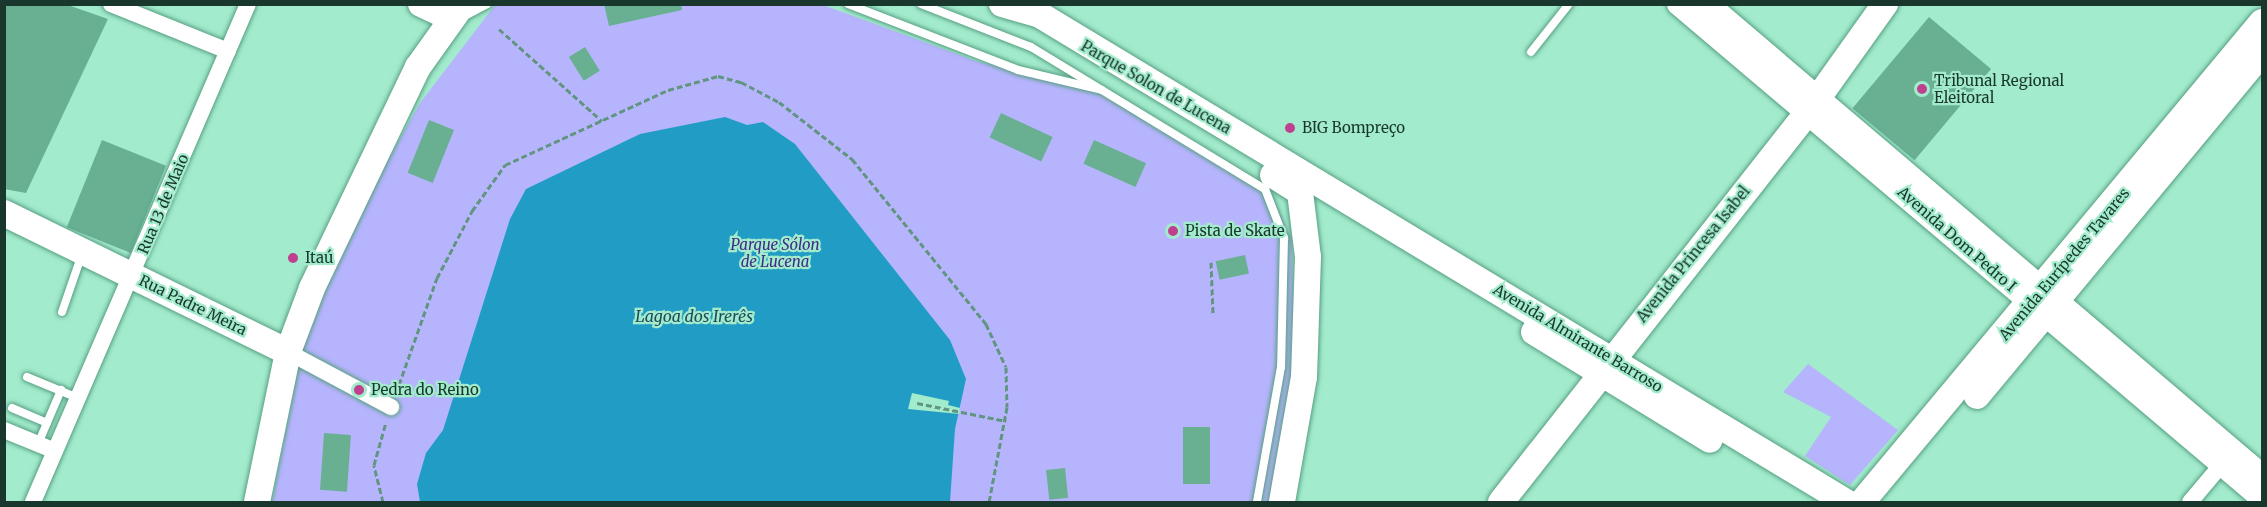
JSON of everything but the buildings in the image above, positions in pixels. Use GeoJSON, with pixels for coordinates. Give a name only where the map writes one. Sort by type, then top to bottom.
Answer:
{"type":"FeatureCollection","features":[{"type":"Feature","properties":{"kind":"main road"},"geometry":{"type":"LineString","coordinates":[[257,502],[288,352],[344,213],[456,11],[421,4]]}},
{"type":"Feature","properties":{"kind":"main road","name":"Avenida Dom Pedro I"},"geometry":{"type":"LineString","coordinates":[[1678,4],[1813,105],[2046,302],[2227,458],[2262,499]]}},
{"type":"Feature","properties":{"kind":"main road","name":"Avenida Dom Pedro I"},"geometry":{"type":"LineString","coordinates":[[1708,4],[1813,105]]}},
{"type":"Feature","properties":{"kind":"main road","name":"Avenida Princesa Isabel"},"geometry":{"type":"LineString","coordinates":[[1501,502],[1605,365],[1813,105],[1885,4]]}},
{"type":"Feature","properties":{"kind":"main road"},"geometry":{"type":"LineString","coordinates":[[1025,11],[1304,185],[1308,257],[1304,377],[1282,502]]}},
{"type":"Feature","properties":{"kind":"main road","name":"Avenida Eurípedes Tavares"},"geometry":{"type":"LineString","coordinates":[[1885,502],[2046,302],[2262,22]]}},
{"type":"Feature","properties":{"kind":"main road","name":"Avenida Eurípedes Tavares"},"geometry":{"type":"LineString","coordinates":[[1862,502],[2046,302],[2262,53]]}},
{"type":"Feature","properties":{"kind":"main road","name":"Avenida Almirante Barroso"},"geometry":{"type":"LineString","coordinates":[[1304,185],[1605,365],[1845,502]]}},
{"type":"Feature","properties":{"kind":"main road","name":"Rua Padre Meira"},"geometry":{"type":"LineString","coordinates":[[4,213],[288,352]]}},
{"type":"Feature","properties":{"kind":"main road","name":"Rua Padre Meira"},"geometry":{"type":"LineString","coordinates":[[4,226],[90,256]]}},
{"type":"Feature","properties":{"kind":"main road","name":"Avenida Almirante Barroso"},"geometry":{"type":"LineString","coordinates":[[1605,365],[1813,502]]}},
{"type":"Feature","properties":{"kind":"main road","name":"Avenida Dom Pedro I"},"geometry":{"type":"LineString","coordinates":[[2227,458],[2262,475]]}},
{"type":"Feature","properties":{"kind":"street"},"geometry":{"type":"LineString","coordinates":[[111,4],[228,51]]}},
{"type":"Feature","properties":{"kind":"street","name":"Rua 13 de Maio"},"geometry":{"type":"LineString","coordinates":[[33,502],[248,4]]}},
{"type":"Feature","properties":{"kind":"street"},"geometry":{"type":"LineString","coordinates":[[288,352],[391,407]]}},
{"type":"Feature","properties":{"kind":"street"},"geometry":{"type":"LineString","coordinates":[[4,430],[55,451]]}},
{"type":"Feature","properties":{"kind":"street"},"geometry":{"type":"LineString","coordinates":[[2190,502],[2227,458]]}},
{"type":"Feature","properties":{"kind":"lane"},"geometry":{"type":"LineString","coordinates":[[456,11],[474,15],[487,4]]}},
{"type":"Feature","properties":{"kind":"lane"},"geometry":{"type":"LineString","coordinates":[[848,4],[1018,70],[1114,93]]}},
{"type":"Feature","properties":{"kind":"lane"},"geometry":{"type":"LineString","coordinates":[[921,4],[1030,47],[1114,93],[1253,178],[1279,216],[1284,238],[1281,367],[1257,502]]}},
{"type":"Feature","properties":{"kind":"lane"},"geometry":{"type":"LineString","coordinates":[[1531,52],[1569,4]]}},
{"type":"Feature","properties":{"kind":"lane"},"geometry":{"type":"LineString","coordinates":[[63,312],[90,256]]}},
{"type":"Feature","properties":{"kind":"lane"},"geometry":{"type":"LineString","coordinates":[[27,377],[78,398]]}},
{"type":"Feature","properties":{"kind":"lane"},"geometry":{"type":"LineString","coordinates":[[38,444],[61,390]]}},
{"type":"Feature","properties":{"kind":"lane"},"geometry":{"type":"LineString","coordinates":[[12,408],[47,423]]}},
{"type":"Feature","properties":{"kind":"path"},"geometry":{"type":"LineString","coordinates":[[498,29],[602,121]]}},
{"type":"Feature","properties":{"kind":"path"},"geometry":{"type":"LineString","coordinates":[[383,502],[374,465],[391,407],[437,278],[492,180],[505,165],[696,79],[718,76],[741,82],[779,102],[852,159],[986,324],[1006,367],[1006,421],[989,502]]}},
{"type":"Feature","properties":{"kind":"path"},"geometry":{"type":"LineString","coordinates":[[1211,262],[1213,315]]}},
{"type":"Feature","properties":{"kind":"path"},"geometry":{"type":"LineString","coordinates":[[917,403],[1006,421]]}},
{"type":"Feature","properties":{"kind":"green space","name":"Parque Sólon de Lucena"},"geometry":{"type":"Polygon","coordinates":[[[495,5],[823,5],[979,62],[1087,85],[1273,197],[1292,240],[1295,373],[1272,502],[272,502],[305,331],[347,233],[420,103],[495,5]]]}},
{"type":"Feature","properties":{"kind":"green space"},"geometry":{"type":"Polygon","coordinates":[[[1808,364],[1898,430],[1850,485],[1805,456],[1831,417],[1783,392],[1808,364]]]}},
{"type":"Feature","properties":{"kind":"water","name":"Lagoa dos Irerês"},"geometry":{"type":"Polygon","coordinates":[[[725,117],[747,125],[763,122],[795,144],[950,340],[966,379],[955,429],[950,502],[420,502],[417,484],[426,453],[443,430],[510,219],[526,189],[640,134],[725,117]]]}},
{"type":"Feature","properties":{"kind":"pier"},"geometry":{"type":"Polygon","coordinates":[[[912,393],[949,401],[948,405],[960,408],[959,414],[908,409],[912,393]]]}},
{"type":"Feature","properties":{"kind":"place","name":"Tribunal Regional Eleitoral"},"geometry":{"type":"Point","coordinates":[1922,89]}},
{"type":"Feature","properties":{"kind":"place","name":"BIG Bompreço"},"geometry":{"type":"Point","coordinates":[1290,128]}},
{"type":"Feature","properties":{"kind":"place","name":"Pista de Skate"},"geometry":{"type":"Point","coordinates":[1173,231]}},
{"type":"Feature","properties":{"kind":"place","name":"Itaú"},"geometry":{"type":"Point","coordinates":[293,258]}},
{"type":"Feature","properties":{"kind":"place","name":"Pedra do Reino"},"geometry":{"type":"Point","coordinates":[359,390]}}]}
